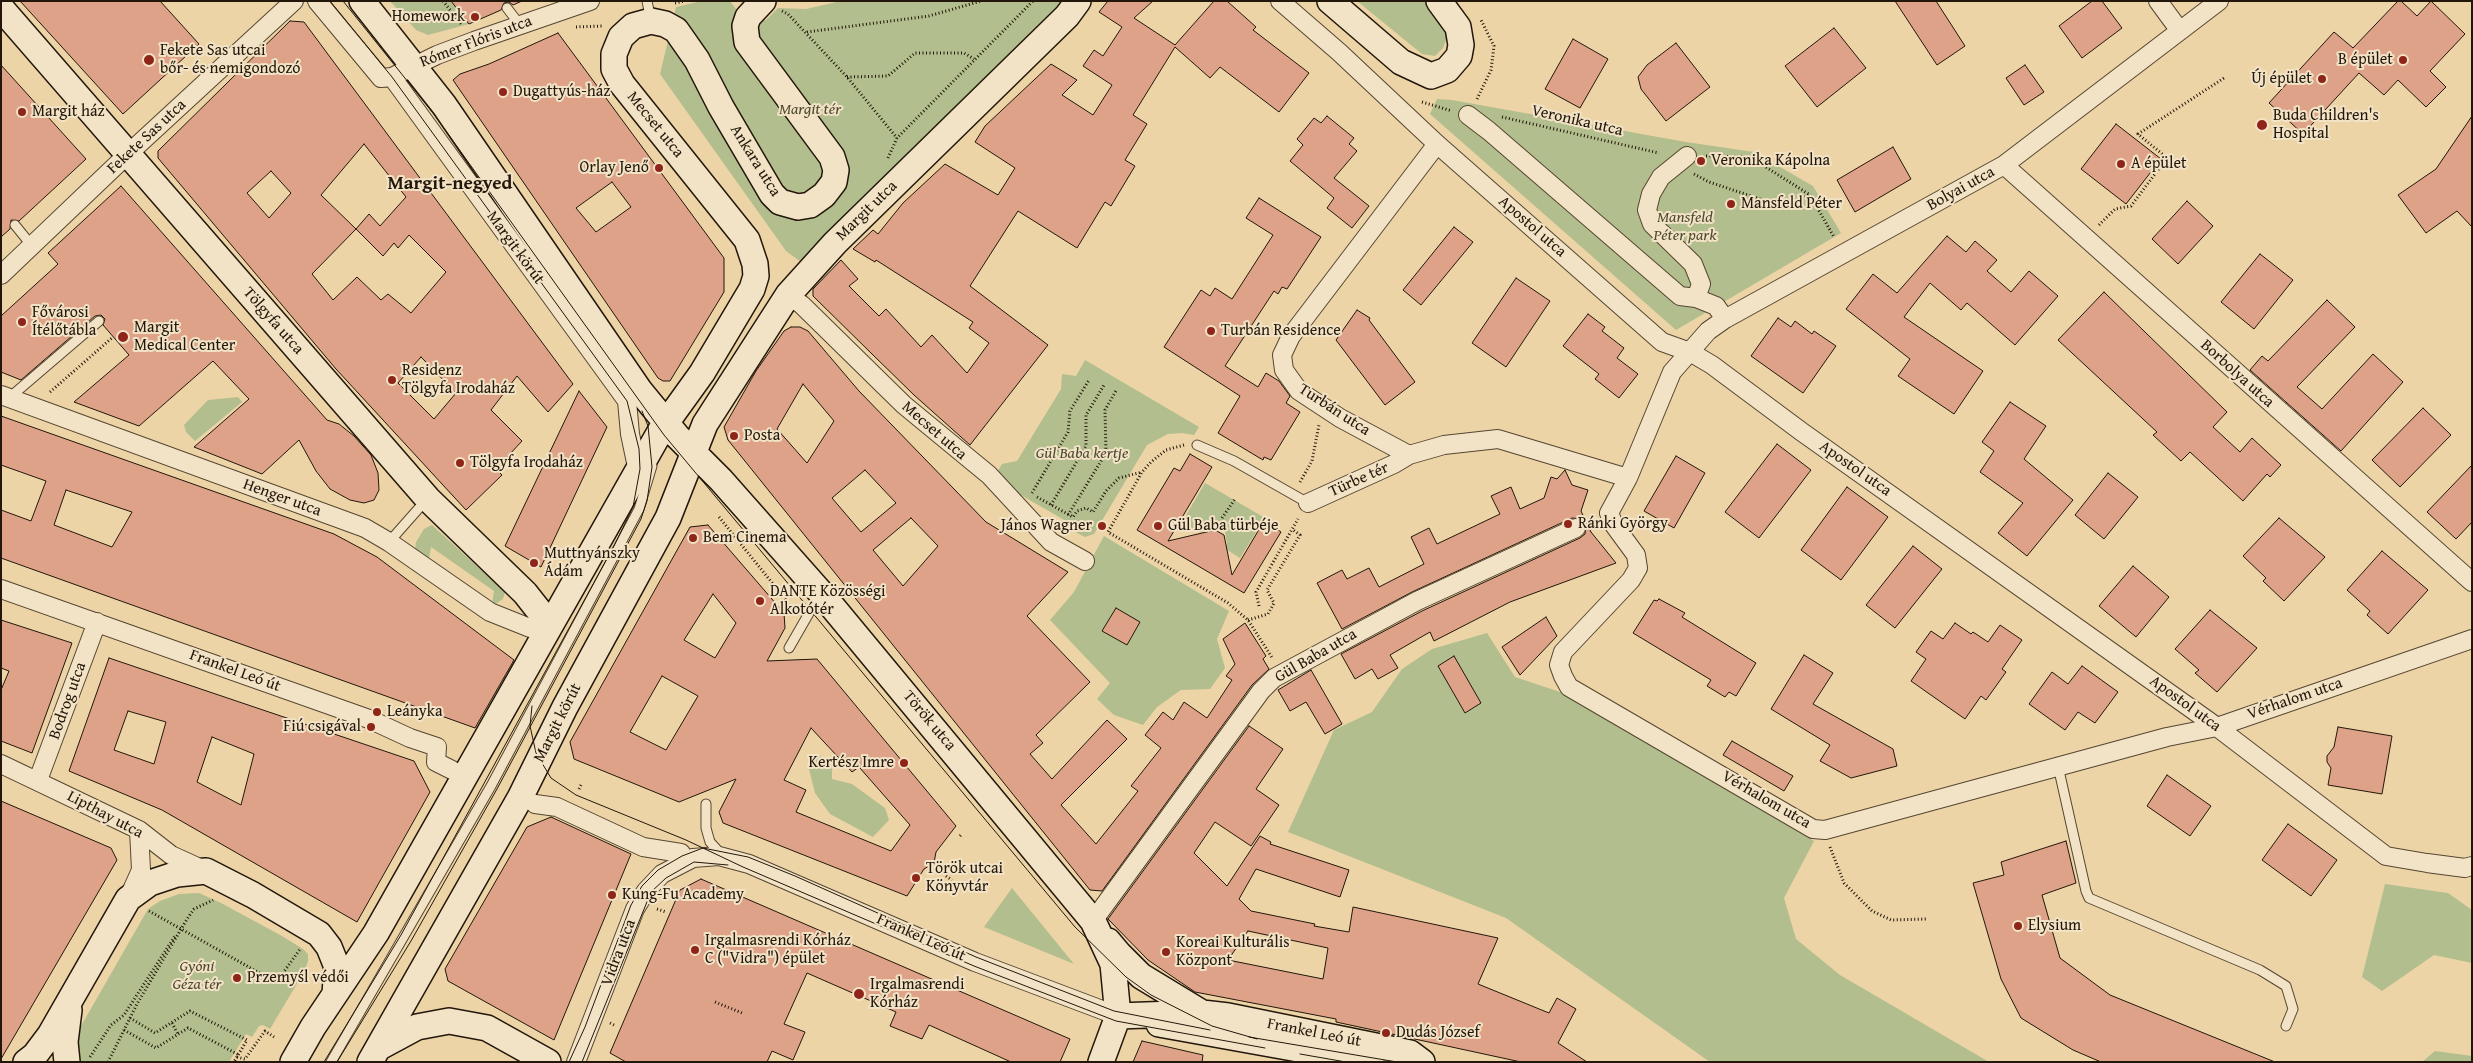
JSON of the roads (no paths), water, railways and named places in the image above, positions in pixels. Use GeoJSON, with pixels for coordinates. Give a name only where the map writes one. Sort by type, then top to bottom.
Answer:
{"type":"FeatureCollection","features":[{"type":"Feature","properties":{"kind":"main road","name":"Margit körút"},"geometry":{"type":"LineString","coordinates":[[362,1],[444,105],[640,391],[666,423],[694,451],[668,518],[565,707],[520,798],[400,1028]]}},
{"type":"Feature","properties":{"kind":"main road","name":"Ankara utca"},"geometry":{"type":"LineString","coordinates":[[649,11],[682,36],[776,199],[786,204],[804,206],[816,201],[831,188],[836,176],[835,164],[747,42],[745,26],[748,16],[763,1]]}},
{"type":"Feature","properties":{"kind":"main road","name":"Margit utca"},"geometry":{"type":"LineString","coordinates":[[694,451],[705,424],[788,295],[835,243],[1067,16],[1078,1]]}},
{"type":"Feature","properties":{"kind":"main road"},"geometry":{"type":"LineString","coordinates":[[1330,1],[1401,62],[1431,76],[1447,70],[1459,56],[1461,45],[1458,27],[1439,1]]}},
{"type":"Feature","properties":{"kind":"main road","name":"Tölgyfa utca"},"geometry":{"type":"LineString","coordinates":[[1,8],[428,499],[525,593],[540,612],[547,631]]}},
{"type":"Feature","properties":{"kind":"main road","name":"Mecset utca"},"geometry":{"type":"LineString","coordinates":[[649,11],[621,37],[614,54],[614,69],[622,84],[747,240],[755,264],[756,276],[752,289],[702,373],[666,423]]}},
{"type":"Feature","properties":{"kind":"main road","name":"Margit körút"},"geometry":{"type":"LineString","coordinates":[[293,1062],[376,933],[666,423]]}},
{"type":"Feature","properties":{"kind":"main road","name":"Török utca"},"geometry":{"type":"LineString","coordinates":[[694,451],[821,593],[1093,921],[1113,964],[1118,1016]]}},
{"type":"Feature","properties":{"kind":"main road"},"geometry":{"type":"LineString","coordinates":[[26,1062],[35,1055],[50,1035],[128,898],[150,883],[177,874],[206,871],[299,920],[318,934],[329,947],[337,967],[334,996]]}},
{"type":"Feature","properties":{"kind":"main road","name":"Frankel Leó út"},"geometry":{"type":"LineString","coordinates":[[1093,921],[1118,954],[1141,976],[1202,1013]]}},
{"type":"Feature","properties":{"kind":"main road"},"geometry":{"type":"LineString","coordinates":[[67,1062],[65,1042],[70,1000]]}},
{"type":"Feature","properties":{"kind":"main road","name":"Frankel Leó út"},"geometry":{"type":"LineString","coordinates":[[1118,1016],[1202,1013],[1228,1016],[1410,1053],[1422,1062]]}},
{"type":"Feature","properties":{"kind":"main road"},"geometry":{"type":"LineString","coordinates":[[1101,1062],[1118,1016]]}},
{"type":"Feature","properties":{"kind":"main road","name":"Frankel Leó út"},"geometry":{"type":"LineString","coordinates":[[1118,1016],[1371,1062]]}},
{"type":"Feature","properties":{"kind":"main road"},"geometry":{"type":"LineString","coordinates":[[374,1055],[400,1028],[449,1021],[478,1026],[505,1036],[548,1062]]}},
{"type":"Feature","properties":{"kind":"street","name":"Fekete Sas utca"},"geometry":{"type":"LineString","coordinates":[[1,275],[128,154],[294,1]]}},
{"type":"Feature","properties":{"kind":"street","name":"Margit körút"},"geometry":{"type":"LineString","coordinates":[[317,1],[381,78],[392,77],[628,401],[630,434],[638,472]]}},
{"type":"Feature","properties":{"kind":"street","name":"Rómer Flóris utca"},"geometry":{"type":"LineString","coordinates":[[392,77],[414,65],[590,1]]}},
{"type":"Feature","properties":{"kind":"street","name":"Apostol utca"},"geometry":{"type":"LineString","coordinates":[[1280,1],[1339,52],[1437,144],[1662,342],[1690,352],[1712,365],[1802,432],[2217,727],[2386,856],[2465,868],[2472,866]]}},
{"type":"Feature","properties":{"kind":"street"},"geometry":{"type":"LineString","coordinates":[[2158,1],[2180,31]]}},
{"type":"Feature","properties":{"kind":"street","name":"Bolyai utca"},"geometry":{"type":"LineString","coordinates":[[1690,352],[1708,331],[1725,319],[2004,165],[2219,1]]}},
{"type":"Feature","properties":{"kind":"street"},"geometry":{"type":"LineString","coordinates":[[1468,115],[1489,131],[1660,281],[1680,296],[1696,298],[1716,306],[1725,319]]}},
{"type":"Feature","properties":{"kind":"street","name":"Turbán utca"},"geometry":{"type":"LineString","coordinates":[[1409,455],[1299,391],[1284,370],[1282,355],[1292,336],[1437,144]]}},
{"type":"Feature","properties":{"kind":"street"},"geometry":{"type":"LineString","coordinates":[[1682,160],[1661,177],[1650,194],[1647,210],[1652,224],[1693,264],[1701,284],[1696,298]]}},
{"type":"Feature","properties":{"kind":"street","name":"Borbolya utca"},"geometry":{"type":"LineString","coordinates":[[2004,165],[2472,582]]}},
{"type":"Feature","properties":{"kind":"street","name":"Mecset utca"},"geometry":{"type":"LineString","coordinates":[[788,295],[802,305],[904,405],[988,475],[1051,542],[1085,562]]}},
{"type":"Feature","properties":{"kind":"street","name":"Vérhalom utca"},"geometry":{"type":"LineString","coordinates":[[1690,352],[1672,372],[1628,478],[1609,513],[1614,525],[1636,555],[1638,568],[1631,580],[1563,652],[1559,665],[1569,686],[1813,828],[1825,830],[2168,737],[2217,727],[2472,639]]}},
{"type":"Feature","properties":{"kind":"street","name":"Henger utca"},"geometry":{"type":"LineString","coordinates":[[5,397],[365,528],[389,542],[490,612],[530,628],[547,631]]}},
{"type":"Feature","properties":{"kind":"street"},"geometry":{"type":"LineString","coordinates":[[1409,455],[1444,444],[1498,439],[1628,478]]}},
{"type":"Feature","properties":{"kind":"street","name":"Türbe tér"},"geometry":{"type":"LineString","coordinates":[[1308,503],[1394,464],[1409,455]]}},
{"type":"Feature","properties":{"kind":"street","name":"Gül Baba utca"},"geometry":{"type":"LineString","coordinates":[[1093,921],[1261,690],[1282,672],[1417,601],[1576,528]]}},
{"type":"Feature","properties":{"kind":"street","name":"Frankel Leó út"},"geometry":{"type":"LineString","coordinates":[[1,589],[369,719],[410,738],[437,747],[436,762],[452,770]]}},
{"type":"Feature","properties":{"kind":"street","name":"Bodrog utca"},"geometry":{"type":"LineString","coordinates":[[38,780],[97,622]]}},
{"type":"Feature","properties":{"kind":"street","name":"Lipthay utca"},"geometry":{"type":"LineString","coordinates":[[1,764],[38,780],[139,830],[171,855],[206,871]]}},
{"type":"Feature","properties":{"kind":"street","name":"Frankel Leó út"},"geometry":{"type":"LineString","coordinates":[[535,804],[557,807],[643,847],[682,857],[726,858],[749,864],[975,962],[1118,1016]]}},
{"type":"Feature","properties":{"kind":"street"},"geometry":{"type":"LineString","coordinates":[[128,898],[140,870],[139,830]]}},
{"type":"Feature","properties":{"kind":"street","name":"Vidra utca"},"geometry":{"type":"LineString","coordinates":[[576,1062],[642,897],[662,874],[682,857]]}},
{"type":"Feature","properties":{"kind":"lane"},"geometry":{"type":"LineString","coordinates":[[507,8],[520,25]]}},
{"type":"Feature","properties":{"kind":"lane"},"geometry":{"type":"LineString","coordinates":[[15,225],[32,246]]}},
{"type":"Feature","properties":{"kind":"lane"},"geometry":{"type":"LineString","coordinates":[[5,397],[99,321]]}},
{"type":"Feature","properties":{"kind":"lane","name":"Margit körút"},"geometry":{"type":"LineString","coordinates":[[331,1062],[491,786],[639,509],[666,423]]}},
{"type":"Feature","properties":{"kind":"lane"},"geometry":{"type":"LineString","coordinates":[[1197,445],[1234,461],[1308,503]]}},
{"type":"Feature","properties":{"kind":"lane","name":"Margit körút"},"geometry":{"type":"LineString","coordinates":[[638,472],[637,493],[639,509]]}},
{"type":"Feature","properties":{"kind":"lane"},"geometry":{"type":"LineString","coordinates":[[389,542],[428,499]]}},
{"type":"Feature","properties":{"kind":"lane"},"geometry":{"type":"LineString","coordinates":[[789,648],[821,593]]}},
{"type":"Feature","properties":{"kind":"lane"},"geometry":{"type":"LineString","coordinates":[[2058,766],[2086,892],[2090,898],[2260,970],[2286,986],[2293,1009],[2286,1026]]}},
{"type":"Feature","properties":{"kind":"lane"},"geometry":{"type":"LineString","coordinates":[[706,804],[706,828],[710,842],[715,850],[726,858]]}},
{"type":"Feature","properties":{"kind":"lane"},"geometry":{"type":"LineString","coordinates":[[1202,1013],[1221,1036]]}},
{"type":"Feature","properties":{"kind":"tram line"},"geometry":{"type":"LineString","coordinates":[[324,1062],[401,935],[614,546],[633,507],[640,469],[639,449],[627,401],[392,77],[330,1]]}},
{"type":"Feature","properties":{"kind":"tram line"},"geometry":{"type":"LineString","coordinates":[[343,1],[433,113],[664,435],[1075,927],[1126,977],[1151,995],[1212,1026],[1257,1039]]}},
{"type":"Feature","properties":{"kind":"tram line"},"geometry":{"type":"LineString","coordinates":[[337,1062],[411,941],[497,789],[641,519],[647,501],[652,467],[648,426],[642,411]]}},
{"type":"Feature","properties":{"kind":"tram line"},"geometry":{"type":"LineString","coordinates":[[532,706],[530,726],[536,753],[551,778],[576,795],[686,840],[743,867],[974,966],[1116,1021],[1265,1048]]}},
{"type":"Feature","properties":{"kind":"tram line"},"geometry":{"type":"LineString","coordinates":[[569,1062],[585,1027],[631,905],[642,886],[658,870],[682,856],[703,848],[748,857],[976,957],[1114,1011],[1210,1030]]}},
{"type":"Feature","properties":{"kind":"tram line"},"geometry":{"type":"LineString","coordinates":[[582,1062],[651,892],[666,878],[694,862],[728,865]]}},
{"type":"Feature","properties":{"kind":"tram line"},"geometry":{"type":"LineString","coordinates":[[1249,1037],[1397,1062]]}},
{"type":"Feature","properties":{"kind":"tram line"},"geometry":{"type":"LineString","coordinates":[[1300,1054],[1346,1062]]}},
{"type":"Feature","properties":{"kind":"place","name":"Homework"},"geometry":{"type":"Point","coordinates":[475,17]}},
{"type":"Feature","properties":{"kind":"place","name":"Fekete Sas utcai bőr- és nemigondozó"},"geometry":{"type":"Point","coordinates":[149,60]}},
{"type":"Feature","properties":{"kind":"place","name":"B épület"},"geometry":{"type":"Point","coordinates":[2403,60]}},
{"type":"Feature","properties":{"kind":"place","name":"Új épület"},"geometry":{"type":"Point","coordinates":[2322,79]}},
{"type":"Feature","properties":{"kind":"place","name":"Dugattyús-ház"},"geometry":{"type":"Point","coordinates":[503,92]}},
{"type":"Feature","properties":{"kind":"place","name":"Margit ház"},"geometry":{"type":"Point","coordinates":[22,112]}},
{"type":"Feature","properties":{"kind":"place","name":"Buda Children's Hospital"},"geometry":{"type":"Point","coordinates":[2262,125]}},
{"type":"Feature","properties":{"kind":"place","name":"Veronika Kápolna"},"geometry":{"type":"Point","coordinates":[1701,161]}},
{"type":"Feature","properties":{"kind":"place","name":"A épület"},"geometry":{"type":"Point","coordinates":[2121,164]}},
{"type":"Feature","properties":{"kind":"place","name":"Orlay Jenő"},"geometry":{"type":"Point","coordinates":[659,168]}},
{"type":"Feature","properties":{"kind":"place","name":"Mansfeld Péter"},"geometry":{"type":"Point","coordinates":[1731,204]}},
{"type":"Feature","properties":{"kind":"place","name":"Fővárosi Ítélőtábla"},"geometry":{"type":"Point","coordinates":[22,322]}},
{"type":"Feature","properties":{"kind":"place","name":"Turbán Residence"},"geometry":{"type":"Point","coordinates":[1211,331]}},
{"type":"Feature","properties":{"kind":"place","name":"Margit Medical Center"},"geometry":{"type":"Point","coordinates":[123,337]}},
{"type":"Feature","properties":{"kind":"place","name":"Residenz Tölgyfa Irodaház"},"geometry":{"type":"Point","coordinates":[392,380]}},
{"type":"Feature","properties":{"kind":"place","name":"Posta"},"geometry":{"type":"Point","coordinates":[734,436]}},
{"type":"Feature","properties":{"kind":"place","name":"Tölgyfa Irodaház"},"geometry":{"type":"Point","coordinates":[460,463]}},
{"type":"Feature","properties":{"kind":"place","name":"Ránki György"},"geometry":{"type":"Point","coordinates":[1568,524]}},
{"type":"Feature","properties":{"kind":"place","name":"János Wagner"},"geometry":{"type":"Point","coordinates":[1102,526]}},
{"type":"Feature","properties":{"kind":"place","name":"Gül Baba türbéje"},"geometry":{"type":"Point","coordinates":[1158,526]}},
{"type":"Feature","properties":{"kind":"place","name":"Bem Cinema"},"geometry":{"type":"Point","coordinates":[693,538]}},
{"type":"Feature","properties":{"kind":"place","name":"Muttnyánszky Ádám"},"geometry":{"type":"Point","coordinates":[534,563]}},
{"type":"Feature","properties":{"kind":"place","name":"DANTE Közösségi Alkotótér"},"geometry":{"type":"Point","coordinates":[760,601]}},
{"type":"Feature","properties":{"kind":"place","name":"Leányka"},"geometry":{"type":"Point","coordinates":[377,712]}},
{"type":"Feature","properties":{"kind":"place","name":"Fiú csigával"},"geometry":{"type":"Point","coordinates":[371,727]}},
{"type":"Feature","properties":{"kind":"place","name":"Kertész Imre"},"geometry":{"type":"Point","coordinates":[904,763]}},
{"type":"Feature","properties":{"kind":"place","name":"Török utcai Könyvtár"},"geometry":{"type":"Point","coordinates":[916,878]}},
{"type":"Feature","properties":{"kind":"place","name":"Kung-Fu Academy"},"geometry":{"type":"Point","coordinates":[612,895]}},
{"type":"Feature","properties":{"kind":"place","name":"Elysium"},"geometry":{"type":"Point","coordinates":[2018,926]}},
{"type":"Feature","properties":{"kind":"place","name":"Irgalmasrendi Kórház C (\"Vidra\") épület"},"geometry":{"type":"Point","coordinates":[695,950]}},
{"type":"Feature","properties":{"kind":"place","name":"Koreai Kulturális Központ"},"geometry":{"type":"Point","coordinates":[1166,952]}},
{"type":"Feature","properties":{"kind":"place","name":"Przemyśl védői"},"geometry":{"type":"Point","coordinates":[237,978]}},
{"type":"Feature","properties":{"kind":"place","name":"Irgalmasrendi Kórház"},"geometry":{"type":"Point","coordinates":[859,994]}},
{"type":"Feature","properties":{"kind":"place","name":"Dudás József"},"geometry":{"type":"Point","coordinates":[1386,1033]}},
{"type":"Feature","properties":{"kind":"district","name":"Margit-negyed"},"geometry":{"type":"Point","coordinates":[450,184]}},
{"type":"Feature","properties":{"kind":"park label","name":"Margit tér"},"geometry":{"type":"Point","coordinates":[810,110]}},
{"type":"Feature","properties":{"kind":"park label","name":"Mansfeld Péter park"},"geometry":{"type":"Point","coordinates":[1685,227]}},
{"type":"Feature","properties":{"kind":"park label","name":"Gül Baba kertje"},"geometry":{"type":"Point","coordinates":[1082,454]}},
{"type":"Feature","properties":{"kind":"park label","name":"Gyóni Géza tér"},"geometry":{"type":"Point","coordinates":[197,976]}}]}
